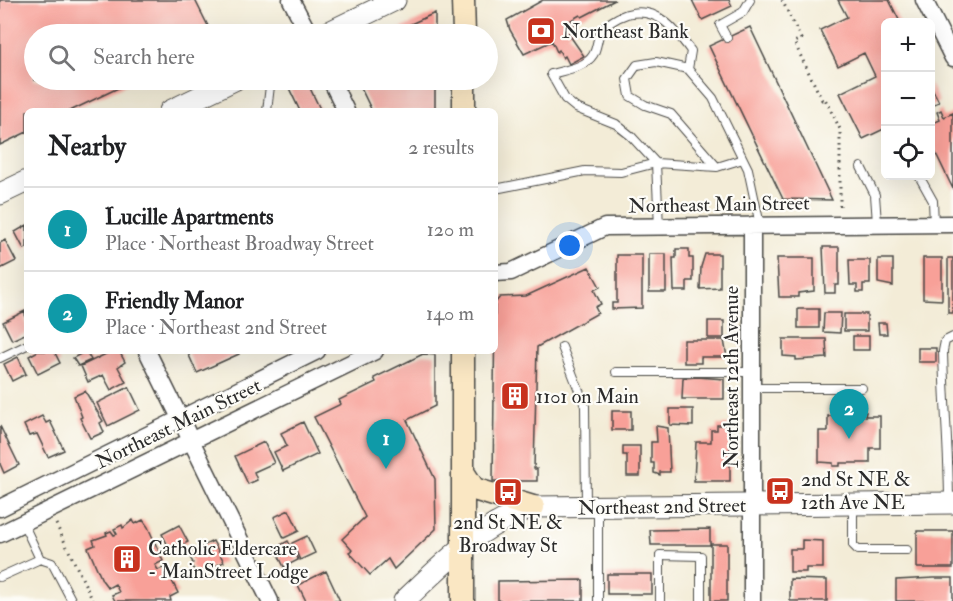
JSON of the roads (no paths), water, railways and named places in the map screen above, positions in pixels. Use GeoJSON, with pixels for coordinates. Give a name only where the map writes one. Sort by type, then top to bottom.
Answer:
{"type":"FeatureCollection","features":[{"type":"Feature","properties":{"kind":"main road"},"geometry":{"type":"LineString","coordinates":[[464,0],[464,24]]}},
{"type":"Feature","properties":{"kind":"main road"},"geometry":{"type":"LineString","coordinates":[[464,90],[464,108]]}},
{"type":"Feature","properties":{"kind":"main road"},"geometry":{"type":"LineString","coordinates":[[462,601],[463,354]]}},
{"type":"Feature","properties":{"kind":"main road"},"geometry":{"type":"LineString","coordinates":[[463,472],[474,489],[533,507]]}},
{"type":"Feature","properties":{"kind":"street"},"geometry":{"type":"LineString","coordinates":[[291,0],[304,24]]}},
{"type":"Feature","properties":{"kind":"street"},"geometry":{"type":"LineString","coordinates":[[345,24],[394,0]]}},
{"type":"Feature","properties":{"kind":"street"},"geometry":{"type":"LineString","coordinates":[[924,0],[953,58]]}},
{"type":"Feature","properties":{"kind":"street"},"geometry":{"type":"LineString","coordinates":[[176,108],[213,90]]}},
{"type":"Feature","properties":{"kind":"street"},"geometry":{"type":"LineString","coordinates":[[336,90],[344,108]]}},
{"type":"Feature","properties":{"kind":"street"},"geometry":{"type":"LineString","coordinates":[[0,194],[24,182]]}},
{"type":"Feature","properties":{"kind":"street","name":"Northeast Main Street"},"geometry":{"type":"LineString","coordinates":[[498,273],[511,272],[605,226],[953,224]]}},
{"type":"Feature","properties":{"kind":"street","name":"Northeast 12th Avenue"},"geometry":{"type":"LineString","coordinates":[[752,601],[752,380],[756,225]]}},
{"type":"Feature","properties":{"kind":"street"},"geometry":{"type":"LineString","coordinates":[[148,354],[270,601]]}},
{"type":"Feature","properties":{"kind":"street","name":"Northeast Main Street"},"geometry":{"type":"LineString","coordinates":[[0,508],[311,354]]}},
{"type":"Feature","properties":{"kind":"street","name":"Northeast Main Street"},"geometry":{"type":"LineString","coordinates":[[0,534],[369,354]]}},
{"type":"Feature","properties":{"kind":"street","name":"Northeast 2nd Street"},"geometry":{"type":"LineString","coordinates":[[404,601],[462,546],[511,514],[533,507],[951,503]]}},
{"type":"Feature","properties":{"kind":"lane"},"geometry":{"type":"LineString","coordinates":[[727,38],[720,25],[743,12],[750,0]]}},
{"type":"Feature","properties":{"kind":"lane"},"geometry":{"type":"LineString","coordinates":[[659,227],[656,162],[616,124],[576,108],[565,99],[551,74],[583,64],[593,55],[601,32],[619,17],[642,11],[656,16],[676,32],[691,51],[688,69]]}},
{"type":"Feature","properties":{"kind":"lane"},"geometry":{"type":"LineString","coordinates":[[717,167],[696,139],[671,114],[645,105],[630,96],[627,79],[637,64],[656,62],[688,69],[713,98],[747,169],[756,225]]}},
{"type":"Feature","properties":{"kind":"lane"},"geometry":{"type":"LineString","coordinates":[[267,108],[270,90]]}},
{"type":"Feature","properties":{"kind":"lane"},"geometry":{"type":"LineString","coordinates":[[498,188],[585,171],[621,172],[656,162],[717,167],[742,159]]}},
{"type":"Feature","properties":{"kind":"lane"},"geometry":{"type":"LineString","coordinates":[[861,167],[875,195],[877,223]]}},
{"type":"Feature","properties":{"kind":"lane"},"geometry":{"type":"LineString","coordinates":[[921,180],[933,201],[934,224]]}},
{"type":"Feature","properties":{"kind":"lane"},"geometry":{"type":"LineString","coordinates":[[951,503],[949,439],[944,415],[943,351],[945,341],[953,337]]}},
{"type":"Feature","properties":{"kind":"lane"},"geometry":{"type":"LineString","coordinates":[[0,358],[24,346]]}},
{"type":"Feature","properties":{"kind":"lane"},"geometry":{"type":"LineString","coordinates":[[562,347],[585,406],[598,601]]}},
{"type":"Feature","properties":{"kind":"lane"},"geometry":{"type":"LineString","coordinates":[[616,372],[862,388]]}},
{"type":"Feature","properties":{"kind":"lane"},"geometry":{"type":"LineString","coordinates":[[853,505],[853,545],[858,550],[907,550]]}},
{"type":"Feature","properties":{"kind":"lane"},"geometry":{"type":"LineString","coordinates":[[23,523],[40,559]]}},
{"type":"Feature","properties":{"kind":"lane"},"geometry":{"type":"LineString","coordinates":[[660,601],[660,555],[701,556],[701,601]]}},
{"type":"Feature","properties":{"kind":"lane"},"geometry":{"type":"LineString","coordinates":[[0,577],[40,559],[52,563],[72,601]]}},
{"type":"Feature","properties":{"kind":"place","name":"Northeast Bank"},"geometry":{"type":"Point","coordinates":[541,31]}},
{"type":"Feature","properties":{"kind":"place","name":"1101 on Main"},"geometry":{"type":"Point","coordinates":[515,396]}},
{"type":"Feature","properties":{"kind":"place","name":"Friendly Manor"},"geometry":{"type":"Point","coordinates":[849,439]}},
{"type":"Feature","properties":{"kind":"place","name":"Lucille Apartments"},"geometry":{"type":"Point","coordinates":[386,469]}},
{"type":"Feature","properties":{"kind":"place","name":"2nd St NE & 12th Ave NE"},"geometry":{"type":"Point","coordinates":[780,491]}},
{"type":"Feature","properties":{"kind":"place","name":"2nd St NE & Broadway St"},"geometry":{"type":"Point","coordinates":[508,492]}},
{"type":"Feature","properties":{"kind":"place","name":"Catholic Eldercare - MainStreet Lodge"},"geometry":{"type":"Point","coordinates":[127,559]}}]}
